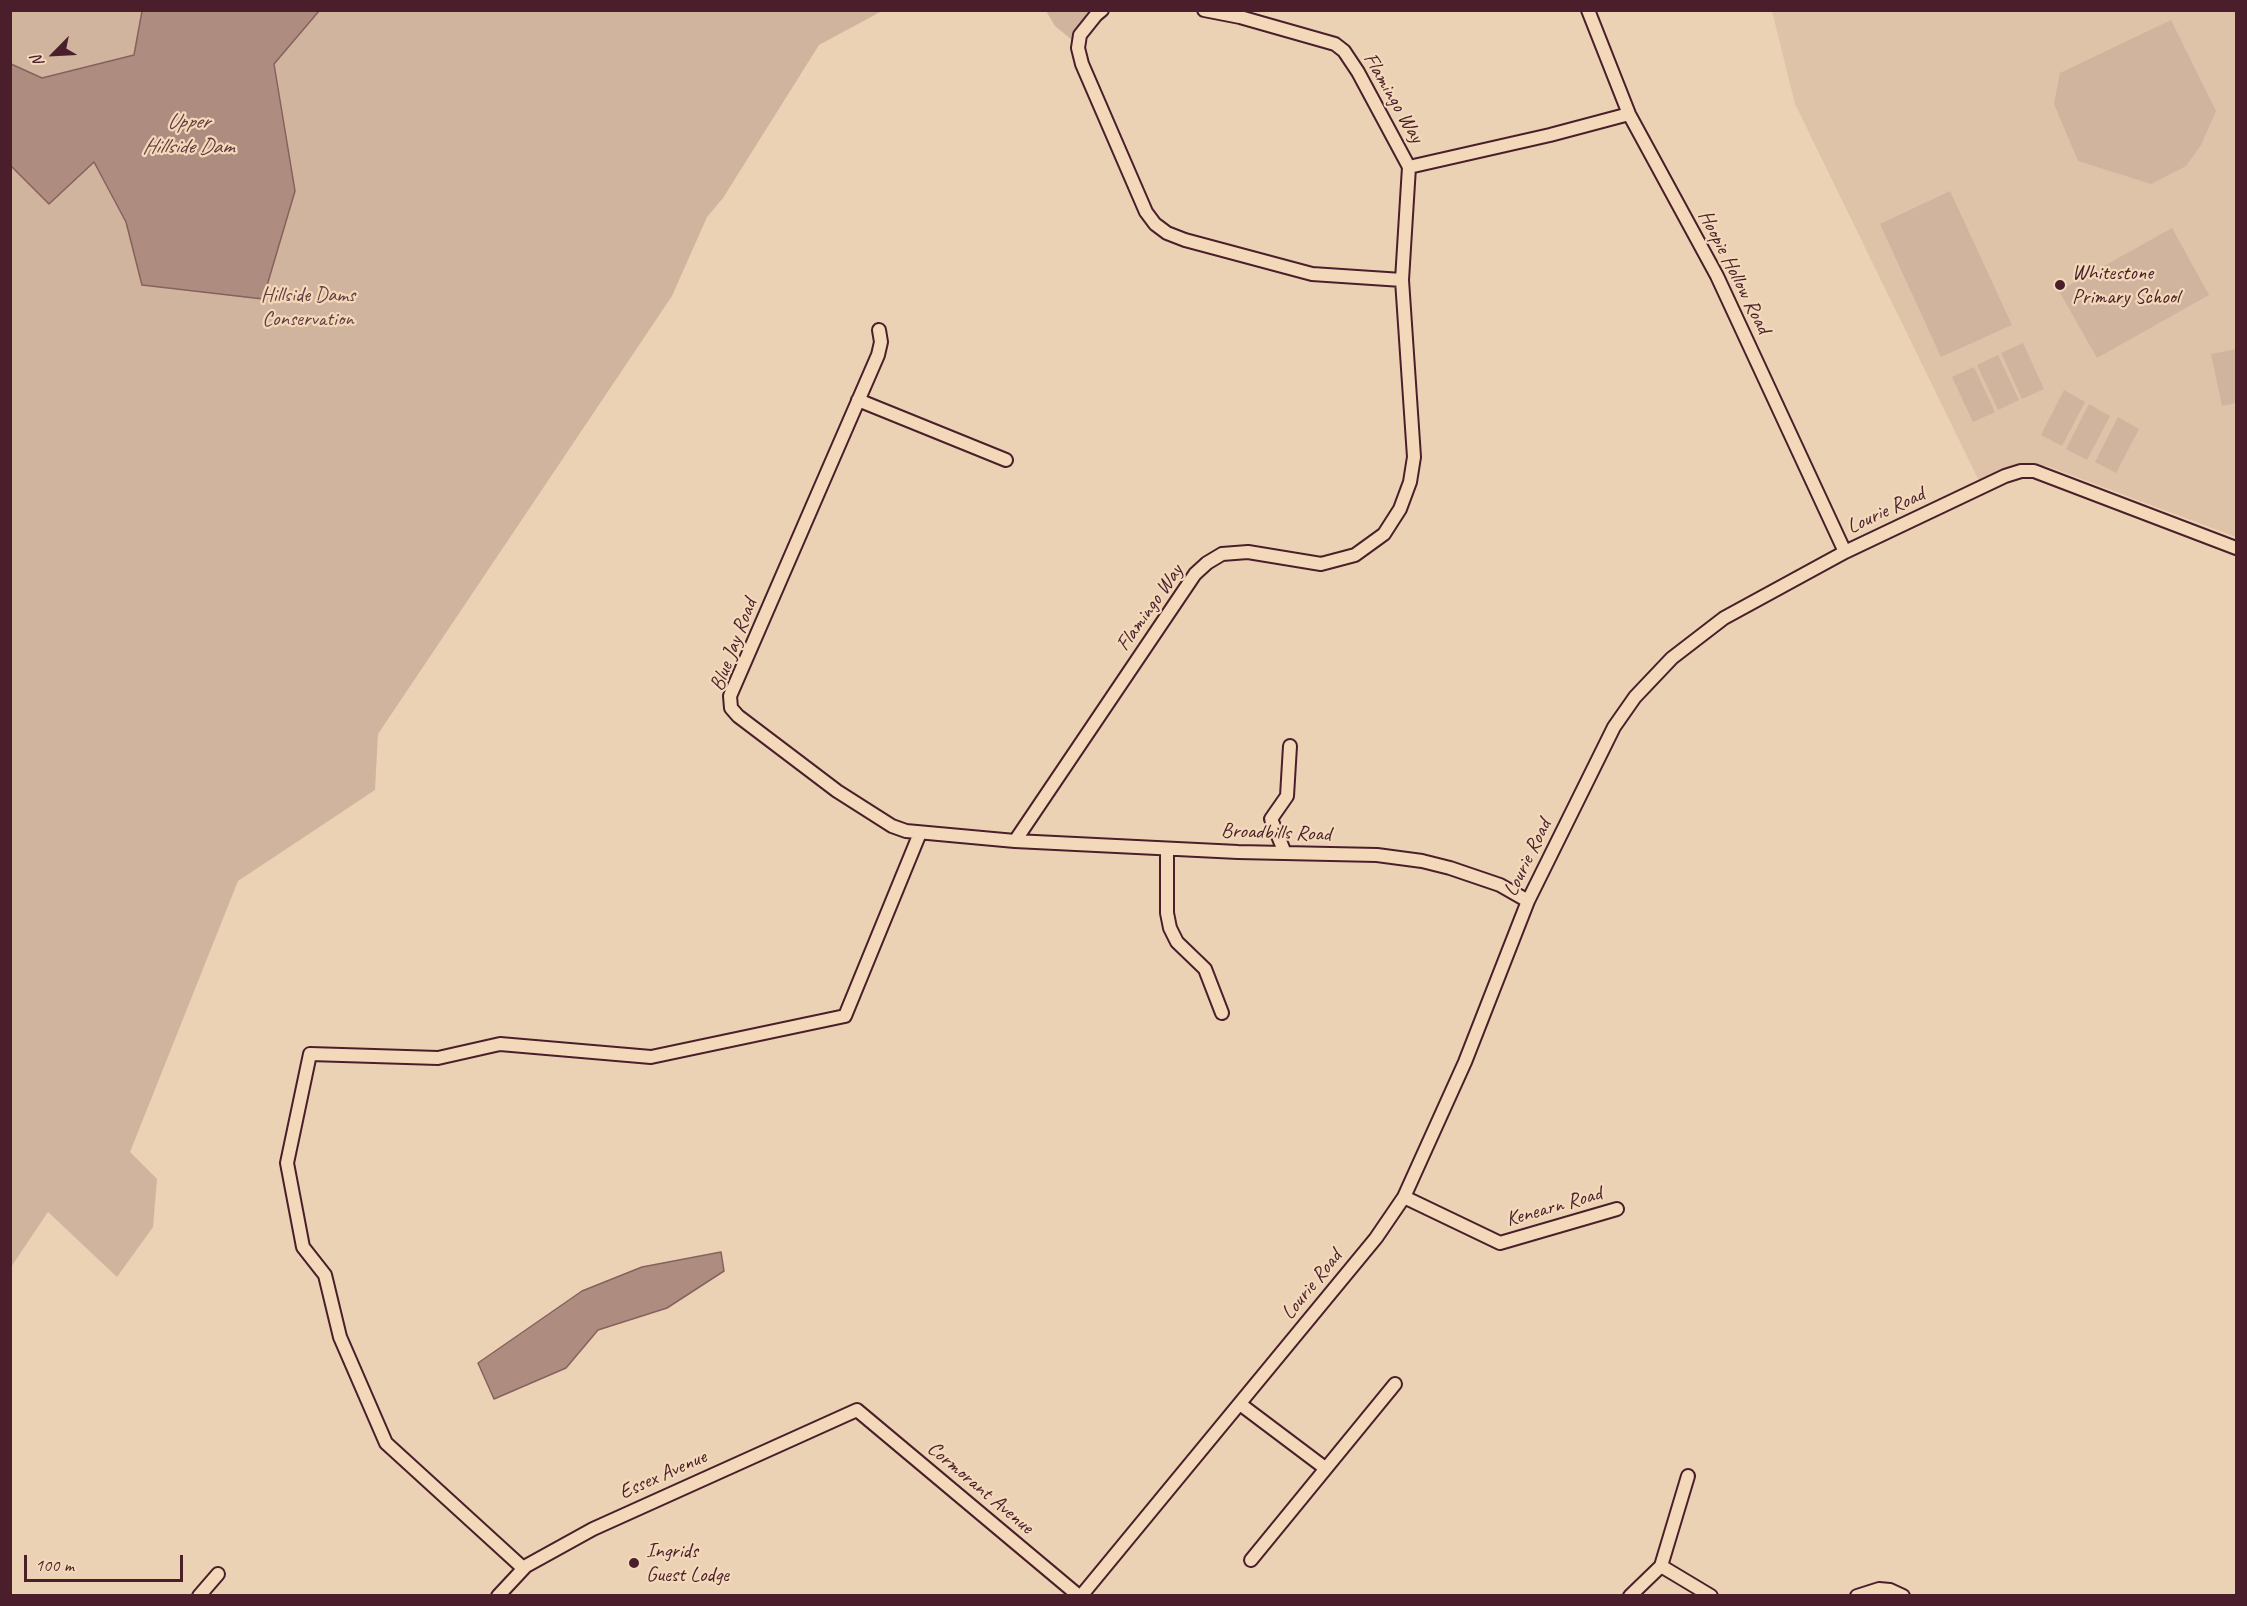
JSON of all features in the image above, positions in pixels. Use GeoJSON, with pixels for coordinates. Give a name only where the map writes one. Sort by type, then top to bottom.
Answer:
{"type":"FeatureCollection","features":[{"type":"Feature","properties":{"kind":"street"},"geometry":{"type":"LineString","coordinates":[[1102,10],[1080,35],[1078,48],[1082,64],[1146,212],[1155,224],[1167,233],[1185,240],[1312,274],[1401,280]]}},
{"type":"Feature","properties":{"kind":"street","name":"Flamingo Way"},"geometry":{"type":"LineString","coordinates":[[1015,841],[1195,574],[1222,554],[1234,551],[1321,564],[1355,555],[1384,534],[1400,509],[1410,482],[1414,457],[1401,280],[1409,167],[1358,72],[1344,51],[1335,44],[1240,16],[1204,10]]}},
{"type":"Feature","properties":{"kind":"street","name":"Hoopie Hollow Road"},"geometry":{"type":"LineString","coordinates":[[1588,10],[1629,114],[1717,276],[1845,552]]}},
{"type":"Feature","properties":{"kind":"street"},"geometry":{"type":"LineString","coordinates":[[1409,167],[1550,135],[1629,114]]}},
{"type":"Feature","properties":{"kind":"street","name":"Blue Jay Road"},"geometry":{"type":"LineString","coordinates":[[879,330],[881,342],[878,355],[730,696],[731,708],[738,716],[837,791],[892,826],[920,833],[1015,841]]}},
{"type":"Feature","properties":{"kind":"street"},"geometry":{"type":"LineString","coordinates":[[858,400],[1006,460]]}},
{"type":"Feature","properties":{"kind":"street","name":"Lourie Road"},"geometry":{"type":"LineString","coordinates":[[1080,1596],[1376,1238],[1404,1197],[1465,1062],[1528,901],[1614,727],[1635,697],[1672,658],[1724,618],[1845,552],[2005,476],[2026,470],[2236,548]]}},
{"type":"Feature","properties":{"kind":"street"},"geometry":{"type":"LineString","coordinates":[[1284,853],[1271,819],[1287,796],[1290,746]]}},
{"type":"Feature","properties":{"kind":"street"},"geometry":{"type":"LineString","coordinates":[[523,1568],[386,1443],[340,1337],[326,1275],[303,1247],[287,1163],[310,1054],[438,1058],[500,1044],[651,1056],[845,1016],[920,833]]}},
{"type":"Feature","properties":{"kind":"street","name":"Broadbills Road"},"geometry":{"type":"LineString","coordinates":[[1015,841],[1167,849],[1377,855],[1422,861],[1450,868],[1500,885],[1528,901]]}},
{"type":"Feature","properties":{"kind":"street"},"geometry":{"type":"LineString","coordinates":[[1167,849],[1167,913],[1170,928],[1177,942],[1205,969],[1222,1013]]}},
{"type":"Feature","properties":{"kind":"street","name":"Kenearn Road"},"geometry":{"type":"LineString","coordinates":[[1404,1197],[1500,1243],[1617,1209]]}},
{"type":"Feature","properties":{"kind":"street"},"geometry":{"type":"LineString","coordinates":[[1251,1560],[1395,1384]]}},
{"type":"Feature","properties":{"kind":"street"},"geometry":{"type":"LineString","coordinates":[[1240,1404],[1325,1468]]}},
{"type":"Feature","properties":{"kind":"street","name":"Essex Avenue"},"geometry":{"type":"LineString","coordinates":[[498,1596],[523,1568],[593,1528],[857,1410]]}},
{"type":"Feature","properties":{"kind":"street","name":"Cormorant Avenue"},"geometry":{"type":"LineString","coordinates":[[857,1410],[1080,1596]]}},
{"type":"Feature","properties":{"kind":"street"},"geometry":{"type":"LineString","coordinates":[[1630,1596],[1661,1566],[1688,1476]]}},
{"type":"Feature","properties":{"kind":"street"},"geometry":{"type":"LineString","coordinates":[[1661,1566],[1711,1596]]}},
{"type":"Feature","properties":{"kind":"street"},"geometry":{"type":"LineString","coordinates":[[199,1596],[218,1574]]}},
{"type":"Feature","properties":{"kind":"street"},"geometry":{"type":"LineString","coordinates":[[1857,1596],[1879,1589],[1890,1590],[1903,1596]]}},
{"type":"Feature","properties":{"kind":"shaded area","name":"Whitestone Primary School"},"geometry":{"type":"Polygon","coordinates":[[[1772,11],[2236,11],[2236,537],[2047,466],[2017,465],[1980,483],[1795,104],[1772,11]]]}},
{"type":"Feature","properties":{"kind":"green space","name":"Hillside Dams Conservation"},"geometry":{"type":"Polygon","coordinates":[[[11,11],[882,11],[819,45],[723,198],[707,217],[672,296],[378,734],[375,790],[238,881],[130,1152],[157,1179],[153,1227],[117,1277],[48,1212],[11,1267],[11,11]]]}},
{"type":"Feature","properties":{"kind":"green space"},"geometry":{"type":"Polygon","coordinates":[[[1046,11],[1091,11],[1076,30],[1077,37],[1072,40],[1055,26],[1046,11]]]}},
{"type":"Feature","properties":{"kind":"green space"},"geometry":{"type":"Polygon","coordinates":[[[2171,20],[2216,111],[2201,145],[2186,166],[2151,184],[2078,161],[2054,104],[2060,73],[2171,20]]]}},
{"type":"Feature","properties":{"kind":"green space"},"geometry":{"type":"Polygon","coordinates":[[[1950,191],[2012,325],[1941,357],[1880,224],[1950,191]]]}},
{"type":"Feature","properties":{"kind":"green space"},"geometry":{"type":"Polygon","coordinates":[[[2172,228],[2209,295],[2097,358],[2059,291],[2172,228]]]}},
{"type":"Feature","properties":{"kind":"green space"},"geometry":{"type":"Polygon","coordinates":[[[2023,343],[2044,389],[2022,399],[2001,353],[2023,343]]]}},
{"type":"Feature","properties":{"kind":"green space"},"geometry":{"type":"Polygon","coordinates":[[[2236,349],[2236,403],[2222,406],[2211,354],[2236,349]]]}},
{"type":"Feature","properties":{"kind":"green space"},"geometry":{"type":"Polygon","coordinates":[[[1998,355],[2019,400],[1998,410],[1977,365],[1998,355]]]}},
{"type":"Feature","properties":{"kind":"green space"},"geometry":{"type":"Polygon","coordinates":[[[1974,367],[1995,412],[1973,422],[1952,377],[1974,367]]]}},
{"type":"Feature","properties":{"kind":"green space"},"geometry":{"type":"Polygon","coordinates":[[[2064,390],[2085,402],[2062,446],[2041,435],[2064,390]]]}},
{"type":"Feature","properties":{"kind":"green space"},"geometry":{"type":"Polygon","coordinates":[[[2089,404],[2110,416],[2087,460],[2066,449],[2089,404]]]}},
{"type":"Feature","properties":{"kind":"green space"},"geometry":{"type":"Polygon","coordinates":[[[2118,417],[2139,429],[2116,473],[2095,462],[2118,417]]]}},
{"type":"Feature","properties":{"kind":"water","name":"Upper Hillside Dam"},"geometry":{"type":"Polygon","coordinates":[[[142,11],[319,11],[274,64],[295,191],[263,299],[142,285],[126,222],[94,162],[49,204],[11,166],[11,64],[42,78],[134,55],[142,11]]]}},
{"type":"Feature","properties":{"kind":"water"},"geometry":{"type":"Polygon","coordinates":[[[721,1252],[724,1271],[667,1308],[598,1330],[566,1368],[494,1399],[478,1363],[582,1291],[642,1267],[721,1252]]]}},
{"type":"Feature","properties":{"kind":"place","name":"Whitestone Primary School"},"geometry":{"type":"Point","coordinates":[2060,285]}},
{"type":"Feature","properties":{"kind":"place","name":"Ingrids Guest Lodge"},"geometry":{"type":"Point","coordinates":[634,1563]}}]}
